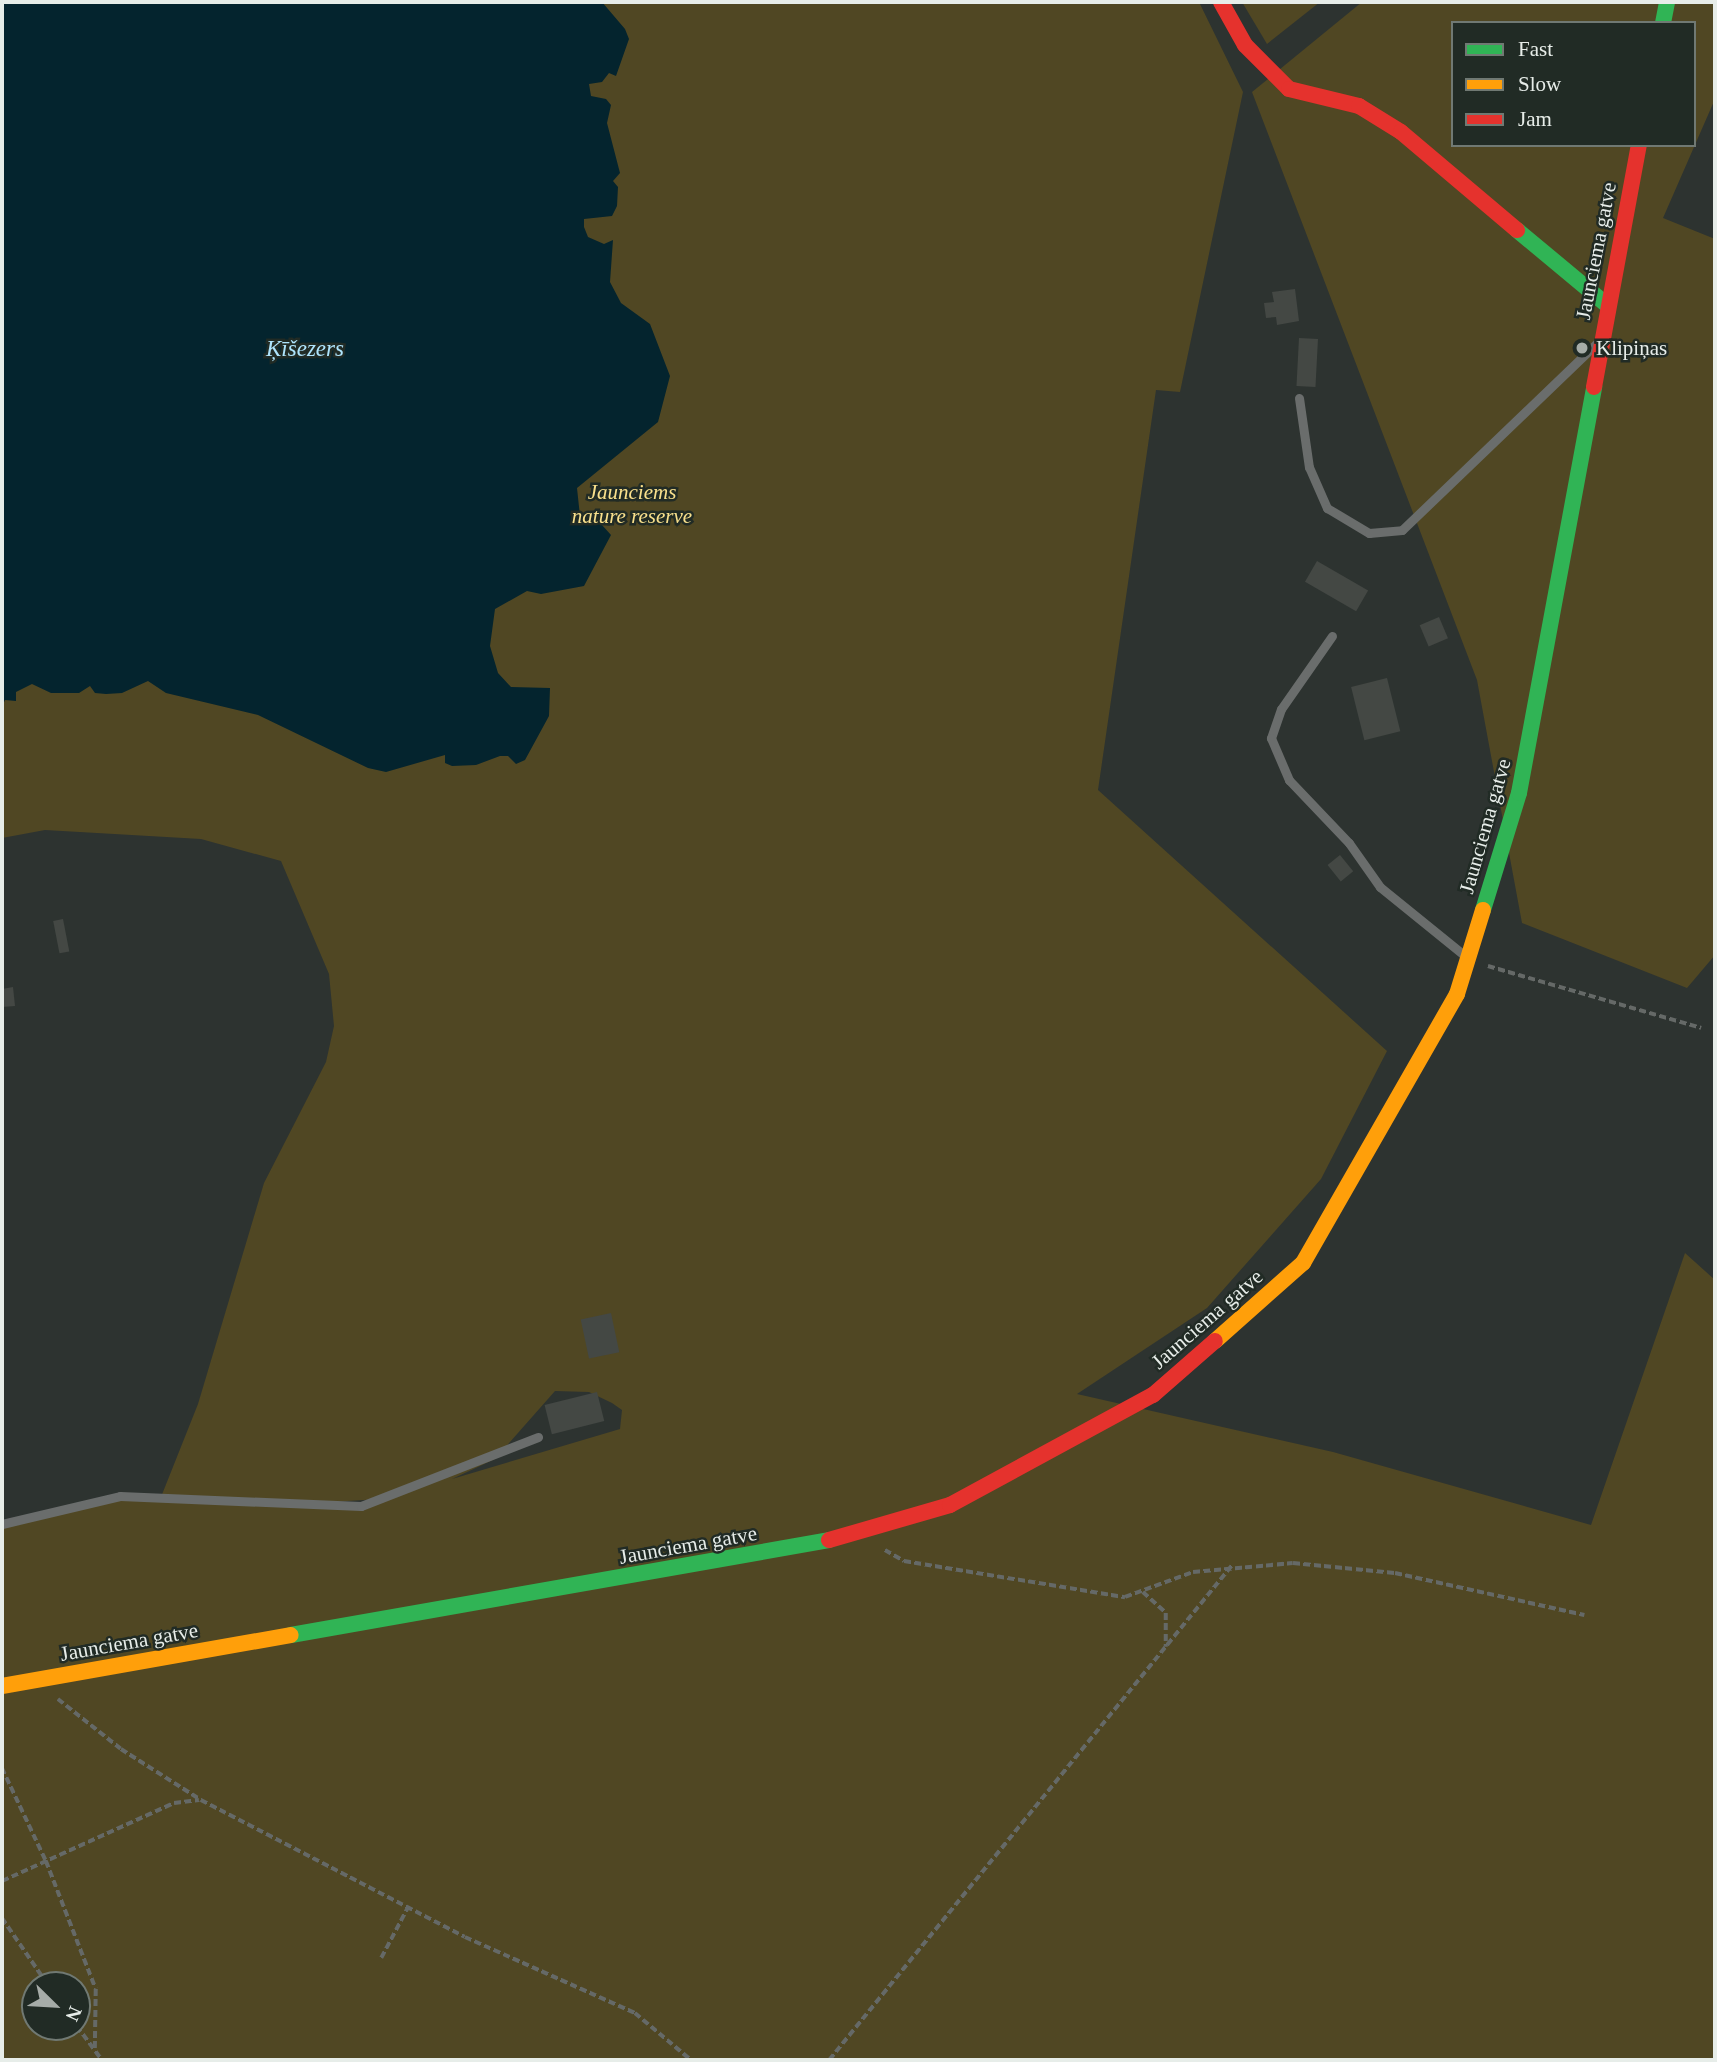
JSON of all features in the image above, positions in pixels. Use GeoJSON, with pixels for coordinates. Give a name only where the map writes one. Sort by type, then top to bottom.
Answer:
{"type":"FeatureCollection","features":[{"type":"Feature","properties":{"kind":"main road"},"geometry":{"type":"LineString","coordinates":[[1221,2],[1245,45],[1289,89],[1359,106],[1401,132],[1607,305]]}},
{"type":"Feature","properties":{"kind":"main road"},"geometry":{"type":"LineString","coordinates":[[1663,21],[1667,2]]}},
{"type":"Feature","properties":{"kind":"main road","name":"Jaunciema gatve"},"geometry":{"type":"LineString","coordinates":[[2,1686],[859,1535],[950,1505],[1153,1395],[1303,1263],[1457,994],[1520,793],[1600,339],[1639,147]]}},
{"type":"Feature","properties":{"kind":"lane"},"geometry":{"type":"LineString","coordinates":[[1299,398],[1309,467],[1326,508],[1369,533],[1402,530],[1600,339]]}},
{"type":"Feature","properties":{"kind":"lane"},"geometry":{"type":"LineString","coordinates":[[1332,635],[1281,709],[1271,738],[1289,780],[1349,843],[1380,887],[1460,948],[1467,960]]}},
{"type":"Feature","properties":{"kind":"lane"},"geometry":{"type":"LineString","coordinates":[[2,1524],[120,1496],[361,1506],[538,1437]]}},
{"type":"Feature","properties":{"kind":"path"},"geometry":{"type":"LineString","coordinates":[[1467,960],[1701,1027]]}},
{"type":"Feature","properties":{"kind":"path"},"geometry":{"type":"LineString","coordinates":[[859,1535],[904,1561],[1125,1597],[1193,1572],[1233,1565],[1293,1563],[1395,1573],[1584,1615]]}},
{"type":"Feature","properties":{"kind":"path"},"geometry":{"type":"LineString","coordinates":[[829,2060],[1233,1565]]}},
{"type":"Feature","properties":{"kind":"path"},"geometry":{"type":"LineString","coordinates":[[1143,1592],[1166,1613],[1166,1647]]}},
{"type":"Feature","properties":{"kind":"path"},"geometry":{"type":"LineString","coordinates":[[31,1681],[121,1749],[201,1800],[408,1907],[635,2013],[691,2060]]}},
{"type":"Feature","properties":{"kind":"path"},"geometry":{"type":"LineString","coordinates":[[2,1769],[46,1861],[96,1989],[95,2051]]}},
{"type":"Feature","properties":{"kind":"path"},"geometry":{"type":"LineString","coordinates":[[2,1881],[174,1803],[201,1800]]}},
{"type":"Feature","properties":{"kind":"path"},"geometry":{"type":"LineString","coordinates":[[381,1958],[408,1907]]}},
{"type":"Feature","properties":{"kind":"path"},"geometry":{"type":"LineString","coordinates":[[2,1918],[38,1971]]}},
{"type":"Feature","properties":{"kind":"path"},"geometry":{"type":"LineString","coordinates":[[88,2041],[102,2060]]}},
{"type":"Feature","properties":{"kind":"green space","name":"Jaunciems nature reserve"},"geometry":{"type":"Polygon","coordinates":[[[2,2],[1199,2],[1243,92],[1180,392],[1156,390],[1098,790],[1387,1051],[1321,1179],[1207,1308],[1077,1394],[1333,1452],[1591,1525],[1685,1253],[1715,1280],[1715,2060],[2,2060],[2,1524],[120,1496],[161,1497],[198,1404],[264,1183],[326,1062],[334,1026],[329,974],[281,861],[201,839],[45,830],[2,838],[2,2]],[[555,1391],[495,1459],[452,1479],[620,1429],[622,1410],[589,1392],[555,1391]],[[380,1499],[315,1503],[361,1506],[380,1499]]]}},
{"type":"Feature","properties":{"kind":"green space"},"geometry":{"type":"Polygon","coordinates":[[[1242,2],[1320,2],[1267,44],[1242,2]]]}},
{"type":"Feature","properties":{"kind":"green space"},"geometry":{"type":"Polygon","coordinates":[[[1362,2],[1715,2],[1715,99],[1696,142],[1696,21],[1451,21],[1451,147],[1694,147],[1663,218],[1715,239],[1715,955],[1687,988],[1522,923],[1477,680],[1252,92],[1362,2]]]}},
{"type":"Feature","properties":{"kind":"water","name":"Ķīšezers"},"geometry":{"type":"Polygon","coordinates":[[[2,2],[602,2],[625,29],[629,39],[616,76],[609,73],[602,82],[589,84],[591,96],[606,99],[611,105],[607,123],[620,173],[613,181],[618,187],[617,206],[612,216],[584,219],[584,227],[588,237],[604,244],[613,240],[610,282],[621,303],[650,324],[670,376],[658,422],[577,488],[580,516],[589,521],[592,514],[611,535],[584,586],[541,594],[527,591],[495,609],[490,646],[498,673],[511,687],[550,688],[549,716],[525,760],[516,764],[508,756],[500,756],[476,765],[452,766],[445,763],[445,755],[386,772],[368,768],[258,715],[166,693],[148,681],[122,693],[106,694],[95,693],[90,686],[79,693],[51,693],[32,684],[16,692],[16,701],[5,700],[2,707],[2,2]]]}},
{"type":"Feature","properties":{"kind":"building"},"geometry":{"type":"Polygon","coordinates":[[[1295,289],[1299,321],[1277,325],[1276,317],[1266,318],[1264,303],[1274,302],[1272,292],[1295,289]]]}},
{"type":"Feature","properties":{"kind":"building"},"geometry":{"type":"Polygon","coordinates":[[[1299,338],[1318,339],[1315,387],[1296,386],[1299,338]]]}},
{"type":"Feature","properties":{"kind":"building"},"geometry":{"type":"Polygon","coordinates":[[[1317,561],[1368,590],[1356,611],[1305,582],[1317,561]]]}},
{"type":"Feature","properties":{"kind":"building"},"geometry":{"type":"Polygon","coordinates":[[[1439,617],[1448,638],[1429,646],[1420,625],[1439,617]]]}},
{"type":"Feature","properties":{"kind":"building"},"geometry":{"type":"Polygon","coordinates":[[[1387,678],[1400,731],[1364,740],[1351,687],[1387,678]]]}},
{"type":"Feature","properties":{"kind":"building"},"geometry":{"type":"Polygon","coordinates":[[[1340,855],[1353,871],[1341,881],[1328,865],[1340,855]]]}},
{"type":"Feature","properties":{"kind":"building"},"geometry":{"type":"Polygon","coordinates":[[[63,919],[69,951],[59,953],[53,921],[63,919]]]}},
{"type":"Feature","properties":{"kind":"building"},"geometry":{"type":"Polygon","coordinates":[[[13,987],[15,1006],[2,1007],[2,989],[13,987]]]}},
{"type":"Feature","properties":{"kind":"building"},"geometry":{"type":"Polygon","coordinates":[[[611,1313],[619,1352],[589,1359],[581,1319],[611,1313]]]}},
{"type":"Feature","properties":{"kind":"building"},"geometry":{"type":"Polygon","coordinates":[[[597,1392],[604,1421],[552,1434],[545,1405],[597,1392]]]}},
{"type":"Feature","properties":{"kind":"traffic: fast"},"geometry":{"type":"LineString","coordinates":[[1663,21],[1667,2]]}},
{"type":"Feature","properties":{"kind":"traffic: fast"},"geometry":{"type":"LineString","coordinates":[[1517,230],[1607,305]]}},
{"type":"Feature","properties":{"kind":"traffic: fast"},"geometry":{"type":"LineString","coordinates":[[1483,910],[1519,793],[1594,387]]}},
{"type":"Feature","properties":{"kind":"traffic: fast"},"geometry":{"type":"LineString","coordinates":[[291,1635],[829,1540]]}},
{"type":"Feature","properties":{"kind":"traffic: slow"},"geometry":{"type":"LineString","coordinates":[[1215,1341],[1303,1263],[1457,994],[1483,910]]}},
{"type":"Feature","properties":{"kind":"traffic: slow"},"geometry":{"type":"LineString","coordinates":[[2,1686],[291,1635]]}},
{"type":"Feature","properties":{"kind":"traffic: jam"},"geometry":{"type":"LineString","coordinates":[[1221,2],[1245,45],[1289,89],[1359,106],[1401,132],[1517,230]]}},
{"type":"Feature","properties":{"kind":"traffic: jam"},"geometry":{"type":"LineString","coordinates":[[1594,387],[1639,147]]}},
{"type":"Feature","properties":{"kind":"traffic: jam"},"geometry":{"type":"LineString","coordinates":[[829,1540],[950,1505],[1153,1395],[1215,1341]]}},
{"type":"Feature","properties":{"kind":"place","name":"Klipiņas"},"geometry":{"type":"Point","coordinates":[1582,348]}}]}
